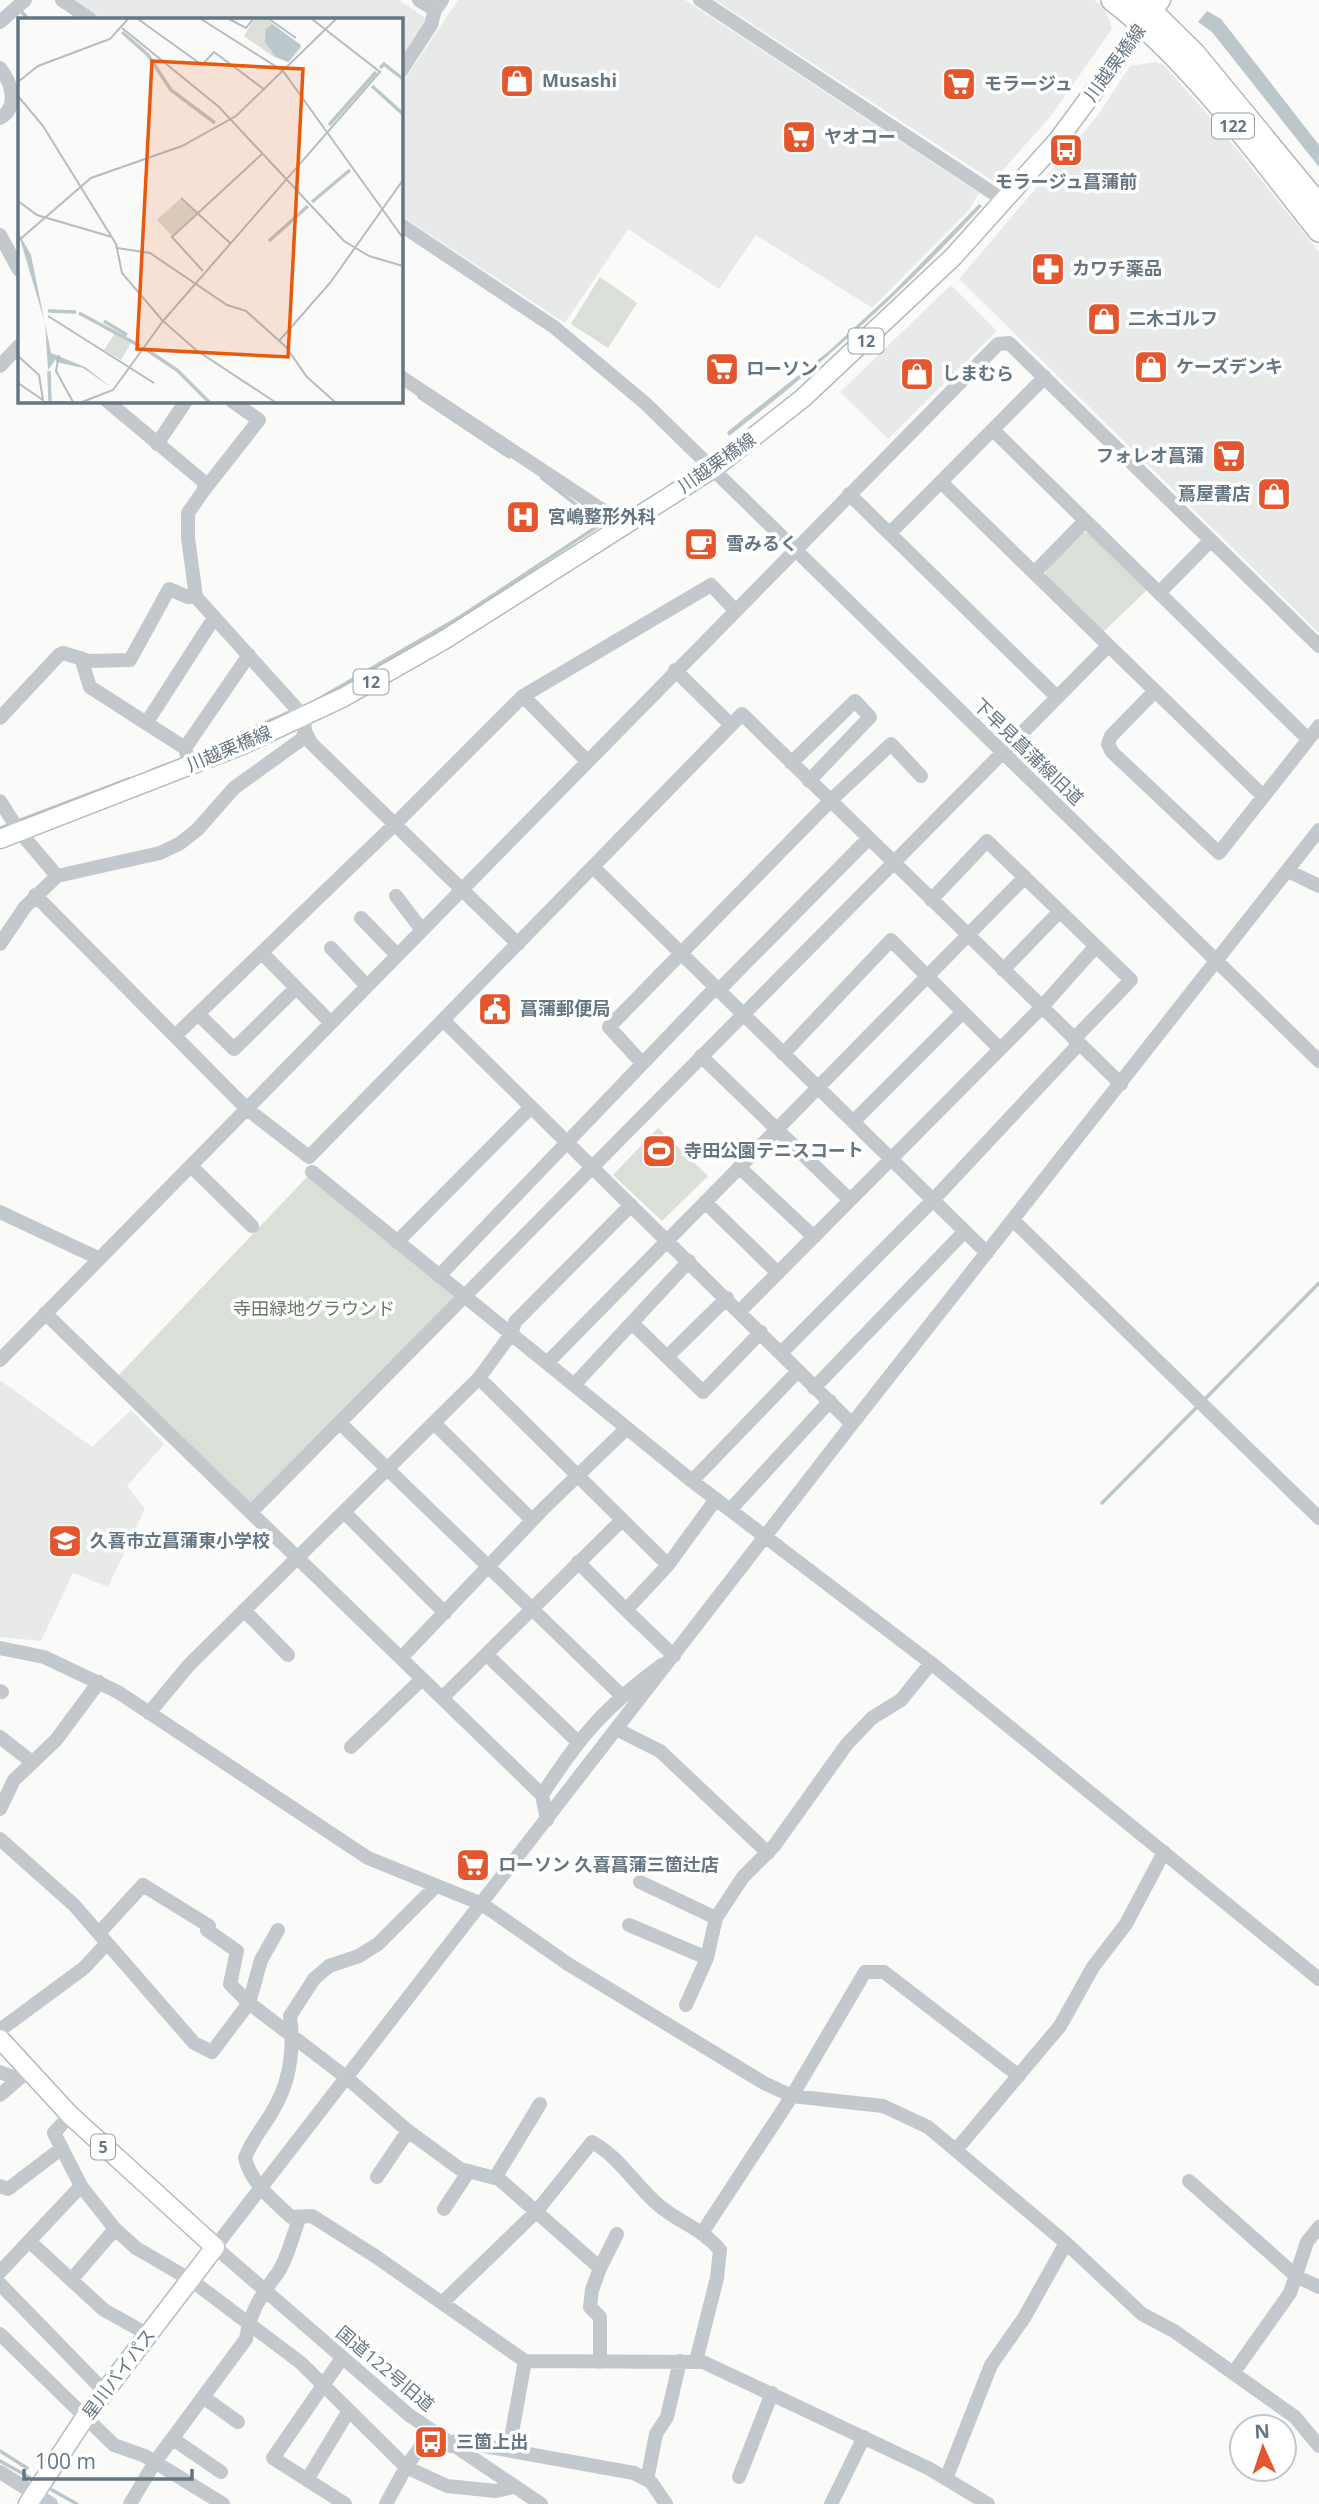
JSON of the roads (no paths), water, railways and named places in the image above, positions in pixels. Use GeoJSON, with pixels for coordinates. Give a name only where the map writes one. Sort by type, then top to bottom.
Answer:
{"type":"FeatureCollection","features":[{"type":"Feature","properties":{"kind":"highway","name":"122"},"geometry":{"type":"LineString","coordinates":[[1112,0],[1149,8],[1264,134],[1319,205]]}},
{"type":"Feature","properties":{"kind":"highway","name":"122"},"geometry":{"type":"LineString","coordinates":[[1149,8],[1198,84],[1319,231]]}},
{"type":"Feature","properties":{"kind":"main road","name":"川越栗橋線"},"geometry":{"type":"LineString","coordinates":[[0,839],[305,724],[444,640],[713,468],[803,398],[953,257],[1058,140],[1149,8]]}},
{"type":"Feature","properties":{"kind":"main road","name":"5"},"geometry":{"type":"LineString","coordinates":[[0,2039],[23,2075],[215,2247]]}},
{"type":"Feature","properties":{"kind":"main road","name":"星川バイパス"},"geometry":{"type":"LineString","coordinates":[[31,2499],[84,2419],[215,2247]]}},
{"type":"Feature","properties":{"kind":"street"},"geometry":{"type":"LineString","coordinates":[[0,22],[25,0]]}},
{"type":"Feature","properties":{"kind":"street"},"geometry":{"type":"LineString","coordinates":[[62,0],[80,17]]}},
{"type":"Feature","properties":{"kind":"street"},"geometry":{"type":"LineString","coordinates":[[402,69],[431,25],[439,5],[419,0]]}},
{"type":"Feature","properties":{"kind":"street"},"geometry":{"type":"LineString","coordinates":[[700,0],[1005,201]]}},
{"type":"Feature","properties":{"kind":"street"},"geometry":{"type":"LineString","coordinates":[[0,68],[12,95],[12,103],[0,118]]}},
{"type":"Feature","properties":{"kind":"street","name":"下早見菖蒲線旧道"},"geometry":{"type":"LineString","coordinates":[[402,226],[578,345],[713,468],[1000,753],[1319,1061]]}},
{"type":"Feature","properties":{"kind":"street"},"geometry":{"type":"LineString","coordinates":[[0,235],[18,268]]}},
{"type":"Feature","properties":{"kind":"street"},"geometry":{"type":"LineString","coordinates":[[0,1360],[734,609],[998,344],[1009,343],[1319,646]]}},
{"type":"Feature","properties":{"kind":"street"},"geometry":{"type":"LineString","coordinates":[[0,366],[18,346]]}},
{"type":"Feature","properties":{"kind":"street"},"geometry":{"type":"LineString","coordinates":[[890,533],[1045,377]]}},
{"type":"Feature","properties":{"kind":"street"},"geometry":{"type":"LineString","coordinates":[[402,378],[604,511],[621,527]]}},
{"type":"Feature","properties":{"kind":"street"},"geometry":{"type":"LineString","coordinates":[[108,402],[204,482],[204,490]]}},
{"type":"Feature","properties":{"kind":"street"},"geometry":{"type":"LineString","coordinates":[[158,444],[185,402]]}},
{"type":"Feature","properties":{"kind":"street"},"geometry":{"type":"LineString","coordinates":[[233,402],[260,420],[188,513],[188,538],[196,597],[249,655],[305,724],[311,743],[518,944]]}},
{"type":"Feature","properties":{"kind":"street"},"geometry":{"type":"LineString","coordinates":[[993,430],[1308,739]]}},
{"type":"Feature","properties":{"kind":"street"},"geometry":{"type":"LineString","coordinates":[[942,483],[1263,796]]}},
{"type":"Feature","properties":{"kind":"street"},"geometry":{"type":"LineString","coordinates":[[849,494],[1056,697]]}},
{"type":"Feature","properties":{"kind":"street"},"geometry":{"type":"LineString","coordinates":[[1034,573],[1085,520]]}},
{"type":"Feature","properties":{"kind":"street"},"geometry":{"type":"LineString","coordinates":[[1159,593],[1210,541]]}},
{"type":"Feature","properties":{"kind":"street"},"geometry":{"type":"LineString","coordinates":[[175,1035],[396,823],[523,696],[711,585],[734,609]]}},
{"type":"Feature","properties":{"kind":"street"},"geometry":{"type":"LineString","coordinates":[[0,718],[59,655],[63,653],[89,661],[130,660],[169,589],[188,597],[196,597]]}},
{"type":"Feature","properties":{"kind":"street"},"geometry":{"type":"LineString","coordinates":[[147,722],[214,618]]}},
{"type":"Feature","properties":{"kind":"street"},"geometry":{"type":"LineString","coordinates":[[246,1506],[340,1423],[1108,646]]}},
{"type":"Feature","properties":{"kind":"street"},"geometry":{"type":"LineString","coordinates":[[185,748],[249,655]]}},
{"type":"Feature","properties":{"kind":"street"},"geometry":{"type":"LineString","coordinates":[[81,658],[90,687],[185,748],[190,766]]}},
{"type":"Feature","properties":{"kind":"street"},"geometry":{"type":"LineString","coordinates":[[675,670],[731,725]]}},
{"type":"Feature","properties":{"kind":"street"},"geometry":{"type":"LineString","coordinates":[[1154,692],[1111,736],[1108,744],[1112,752],[1219,853],[1319,726]]}},
{"type":"Feature","properties":{"kind":"street"},"geometry":{"type":"LineString","coordinates":[[523,696],[587,761]]}},
{"type":"Feature","properties":{"kind":"street"},"geometry":{"type":"LineString","coordinates":[[791,762],[855,701],[870,718],[809,780]]}},
{"type":"Feature","properties":{"kind":"street"},"geometry":{"type":"LineString","coordinates":[[35,895],[247,1109],[309,1157],[742,714],[1121,1084]]}},
{"type":"Feature","properties":{"kind":"street"},"geometry":{"type":"LineString","coordinates":[[0,944],[35,895],[57,876],[160,853],[179,844],[197,830],[234,788],[302,739],[305,724]]}},
{"type":"Feature","properties":{"kind":"street"},"geometry":{"type":"LineString","coordinates":[[642,1063],[609,1027],[680,953],[830,801],[891,744],[921,776]]}},
{"type":"Feature","properties":{"kind":"street"},"geometry":{"type":"LineString","coordinates":[[0,801],[19,831],[57,876]]}},
{"type":"Feature","properties":{"kind":"street"},"geometry":{"type":"LineString","coordinates":[[215,2247],[618,1730],[852,1424],[1319,830]]}},
{"type":"Feature","properties":{"kind":"street"},"geometry":{"type":"LineString","coordinates":[[439,1276],[642,1063],[869,839]]}},
{"type":"Feature","properties":{"kind":"street"},"geometry":{"type":"LineString","coordinates":[[781,1353],[933,1200],[1131,980],[987,841],[931,900]]}},
{"type":"Feature","properties":{"kind":"street"},"geometry":{"type":"LineString","coordinates":[[593,867],[987,1253]]}},
{"type":"Feature","properties":{"kind":"street"},"geometry":{"type":"LineString","coordinates":[[1288,871],[1319,886]]}},
{"type":"Feature","properties":{"kind":"street"},"geometry":{"type":"LineString","coordinates":[[547,1363],[925,974],[1025,877]]}},
{"type":"Feature","properties":{"kind":"street"},"geometry":{"type":"LineString","coordinates":[[396,896],[422,930]]}},
{"type":"Feature","properties":{"kind":"street"},"geometry":{"type":"LineString","coordinates":[[1003,970],[1060,911]]}},
{"type":"Feature","properties":{"kind":"street"},"geometry":{"type":"LineString","coordinates":[[361,918],[397,956]]}},
{"type":"Feature","properties":{"kind":"street"},"geometry":{"type":"LineString","coordinates":[[783,1054],[891,940],[1000,1049]]}},
{"type":"Feature","properties":{"kind":"street"},"geometry":{"type":"LineString","coordinates":[[740,1311],[1041,1008],[1096,946]]}},
{"type":"Feature","properties":{"kind":"street"},"geometry":{"type":"LineString","coordinates":[[331,948],[367,986]]}},
{"type":"Feature","properties":{"kind":"street"},"geometry":{"type":"LineString","coordinates":[[262,953],[330,1022]]}},
{"type":"Feature","properties":{"kind":"street"},"geometry":{"type":"LineString","coordinates":[[198,1014],[234,1049],[296,988]]}},
{"type":"Feature","properties":{"kind":"street"},"geometry":{"type":"LineString","coordinates":[[853,1122],[963,1012]]}},
{"type":"Feature","properties":{"kind":"street"},"geometry":{"type":"LineString","coordinates":[[443,1020],[852,1424]]}},
{"type":"Feature","properties":{"kind":"street"},"geometry":{"type":"LineString","coordinates":[[701,1056],[850,1200]]}},
{"type":"Feature","properties":{"kind":"street"},"geometry":{"type":"LineString","coordinates":[[397,1242],[531,1107]]}},
{"type":"Feature","properties":{"kind":"street"},"geometry":{"type":"LineString","coordinates":[[191,1166],[252,1226]]}},
{"type":"Feature","properties":{"kind":"street"},"geometry":{"type":"LineString","coordinates":[[739,1167],[814,1237]]}},
{"type":"Feature","properties":{"kind":"street"},"geometry":{"type":"LineString","coordinates":[[312,1172],[692,1481],[930,1662],[1319,1979]]}},
{"type":"Feature","properties":{"kind":"street"},"geometry":{"type":"LineString","coordinates":[[705,1202],[778,1273]]}},
{"type":"Feature","properties":{"kind":"street"},"geometry":{"type":"LineString","coordinates":[[149,1713],[189,1665],[479,1378],[512,1335],[515,1322],[631,1205]]}},
{"type":"Feature","properties":{"kind":"street"},"geometry":{"type":"LineString","coordinates":[[0,1212],[98,1258]]}},
{"type":"Feature","properties":{"kind":"street"},"geometry":{"type":"LineString","coordinates":[[1013,1220],[1319,1518]]}},
{"type":"Feature","properties":{"kind":"street"},"geometry":{"type":"LineString","coordinates":[[814,1388],[965,1231]]}},
{"type":"Feature","properties":{"kind":"street"},"geometry":{"type":"LineString","coordinates":[[573,1385],[689,1261]]}},
{"type":"Feature","properties":{"kind":"street"},"geometry":{"type":"LineString","coordinates":[[667,1357],[727,1298]]}},
{"type":"Feature","properties":{"kind":"street"},"geometry":{"type":"LineString","coordinates":[[46,1313],[542,1795],[547,1820]]}},
{"type":"Feature","properties":{"kind":"street"},"geometry":{"type":"LineString","coordinates":[[632,1323],[704,1392],[761,1332]]}},
{"type":"Feature","properties":{"kind":"street"},"geometry":{"type":"LineString","coordinates":[[692,1481],[799,1371]]}},
{"type":"Feature","properties":{"kind":"street"},"geometry":{"type":"LineString","coordinates":[[479,1378],[667,1565]]}},
{"type":"Feature","properties":{"kind":"street"},"geometry":{"type":"LineString","coordinates":[[730,1510],[830,1401]]}},
{"type":"Feature","properties":{"kind":"street"},"geometry":{"type":"LineString","coordinates":[[340,1423],[621,1695]]}},
{"type":"Feature","properties":{"kind":"street"},"geometry":{"type":"LineString","coordinates":[[435,1424],[533,1520]]}},
{"type":"Feature","properties":{"kind":"street"},"geometry":{"type":"LineString","coordinates":[[401,1658],[533,1520],[627,1428]]}},
{"type":"Feature","properties":{"kind":"street"},"geometry":{"type":"LineString","coordinates":[[626,1610],[667,1565],[716,1499]]}},
{"type":"Feature","properties":{"kind":"street"},"geometry":{"type":"LineString","coordinates":[[344,1512],[444,1614]]}},
{"type":"Feature","properties":{"kind":"street"},"geometry":{"type":"LineString","coordinates":[[442,1698],[622,1520]]}},
{"type":"Feature","properties":{"kind":"street"},"geometry":{"type":"LineString","coordinates":[[578,1562],[674,1656]]}},
{"type":"Feature","properties":{"kind":"street"},"geometry":{"type":"LineString","coordinates":[[244,1610],[288,1655]]}},
{"type":"Feature","properties":{"kind":"street"},"geometry":{"type":"LineString","coordinates":[[0,1648],[44,1657],[99,1682],[368,1858],[482,1904],[635,2006],[792,2096],[883,2106],[928,2127],[1066,2243],[1142,2314],[1174,2331],[1295,2417],[1319,2446]]}},
{"type":"Feature","properties":{"kind":"street"},"geometry":{"type":"LineString","coordinates":[[487,1655],[577,1741]]}},
{"type":"Feature","properties":{"kind":"street"},"geometry":{"type":"LineString","coordinates":[[542,1795],[577,1741],[621,1695],[674,1656]]}},
{"type":"Feature","properties":{"kind":"street"},"geometry":{"type":"LineString","coordinates":[[687,2005],[707,1958],[716,1918],[743,1877],[768,1853],[847,1744],[872,1718],[901,1700],[930,1662]]}},
{"type":"Feature","properties":{"kind":"street"},"geometry":{"type":"LineString","coordinates":[[351,1747],[422,1679]]}},
{"type":"Feature","properties":{"kind":"street"},"geometry":{"type":"LineString","coordinates":[[2,1800],[14,1780],[56,1740],[99,1682]]}},
{"type":"Feature","properties":{"kind":"street"},"geometry":{"type":"LineString","coordinates":[[618,1730],[660,1751],[768,1853]]}},
{"type":"Feature","properties":{"kind":"street"},"geometry":{"type":"LineString","coordinates":[[0,1737],[32,1762]]}},
{"type":"Feature","properties":{"kind":"street"},"geometry":{"type":"LineString","coordinates":[[0,1839],[52,1883],[194,2043],[212,2052],[249,2003],[261,1960],[278,1930]]}},
{"type":"Feature","properties":{"kind":"street"},"geometry":{"type":"LineString","coordinates":[[956,2150],[1060,2026],[1093,1967],[1126,1924],[1164,1852]]}},
{"type":"Feature","properties":{"kind":"street"},"geometry":{"type":"LineString","coordinates":[[640,1882],[716,1918]]}},
{"type":"Feature","properties":{"kind":"street"},"geometry":{"type":"LineString","coordinates":[[0,2030],[84,1968],[143,1885],[209,1926],[207,1930],[237,1951],[230,1984],[249,2003],[347,2078],[408,2131],[460,2169],[495,2178],[600,2268]]}},
{"type":"Feature","properties":{"kind":"street"},"geometry":{"type":"LineString","coordinates":[[436,1886],[378,1944],[359,1956],[329,1966],[314,1979],[290,2016],[293,2035],[279,2100],[245,2158],[248,2169],[261,2188],[291,2217],[299,2219],[312,2216],[443,2302],[525,2361],[696,2361],[772,2393],[864,2437],[988,2504]]}},
{"type":"Feature","properties":{"kind":"street"},"geometry":{"type":"LineString","coordinates":[[629,1925],[707,1958]]}},
{"type":"Feature","properties":{"kind":"street"},"geometry":{"type":"LineString","coordinates":[[702,2233],[792,2096],[864,1972],[884,1972],[1019,2076]]}},
{"type":"Feature","properties":{"kind":"street"},"geometry":{"type":"LineString","coordinates":[[0,2071],[23,2075]]}},
{"type":"Feature","properties":{"kind":"street"},"geometry":{"type":"LineString","coordinates":[[0,2095],[23,2075]]}},
{"type":"Feature","properties":{"kind":"street"},"geometry":{"type":"LineString","coordinates":[[495,2178],[540,2104]]}},
{"type":"Feature","properties":{"kind":"street"},"geometry":{"type":"LineString","coordinates":[[70,2115],[54,2133],[81,2186],[115,2229],[155,2262],[191,2280],[248,2321],[323,2382],[348,2412],[406,2468],[447,2487],[494,2498],[513,2487]]}},
{"type":"Feature","properties":{"kind":"street"},"geometry":{"type":"LineString","coordinates":[[377,2177],[408,2131]]}},
{"type":"Feature","properties":{"kind":"street"},"geometry":{"type":"LineString","coordinates":[[443,2302],[536,2212],[592,2142],[624,2166],[652,2200],[669,2214],[702,2233],[720,2250],[696,2361]]}},
{"type":"Feature","properties":{"kind":"street"},"geometry":{"type":"LineString","coordinates":[[0,2186],[8,2189],[62,2148]]}},
{"type":"Feature","properties":{"kind":"street"},"geometry":{"type":"LineString","coordinates":[[444,2208],[468,2171]]}},
{"type":"Feature","properties":{"kind":"street"},"geometry":{"type":"LineString","coordinates":[[1189,2181],[1296,2276],[1319,2287]]}},
{"type":"Feature","properties":{"kind":"street"},"geometry":{"type":"LineString","coordinates":[[0,2272],[81,2186]]}},
{"type":"Feature","properties":{"kind":"street"},"geometry":{"type":"LineString","coordinates":[[130,2504],[155,2462],[246,2339],[248,2321],[263,2290],[280,2269],[299,2219]]}},
{"type":"Feature","properties":{"kind":"street"},"geometry":{"type":"LineString","coordinates":[[1234,2372],[1290,2293],[1307,2242],[1319,2227]]}},
{"type":"Feature","properties":{"kind":"street"},"geometry":{"type":"LineString","coordinates":[[71,2280],[115,2229]]}},
{"type":"Feature","properties":{"kind":"street"},"geometry":{"type":"LineString","coordinates":[[600,2362],[600,2316],[590,2307],[592,2290],[617,2234]]}},
{"type":"Feature","properties":{"kind":"street"},"geometry":{"type":"LineString","coordinates":[[29,2241],[104,2310],[149,2335]]}},
{"type":"Feature","properties":{"kind":"street"},"geometry":{"type":"LineString","coordinates":[[946,2479],[992,2365],[1024,2319],[1066,2243]]}},
{"type":"Feature","properties":{"kind":"street","name":"国道122号旧道"},"geometry":{"type":"LineString","coordinates":[[215,2247],[431,2432],[540,2504]]}},
{"type":"Feature","properties":{"kind":"street"},"geometry":{"type":"LineString","coordinates":[[0,2284],[105,2392]]}},
{"type":"Feature","properties":{"kind":"street"},"geometry":{"type":"LineString","coordinates":[[0,2334],[84,2419],[122,2450],[145,2456],[223,2504]]}},
{"type":"Feature","properties":{"kind":"street"},"geometry":{"type":"LineString","coordinates":[[342,2358],[323,2382],[274,2458],[345,2504]]}},
{"type":"Feature","properties":{"kind":"street"},"geometry":{"type":"LineString","coordinates":[[509,2449],[525,2361]]}},
{"type":"Feature","properties":{"kind":"street"},"geometry":{"type":"LineString","coordinates":[[647,2480],[656,2434],[667,2417],[680,2361]]}},
{"type":"Feature","properties":{"kind":"street"},"geometry":{"type":"LineString","coordinates":[[739,2477],[772,2393]]}},
{"type":"Feature","properties":{"kind":"street"},"geometry":{"type":"LineString","coordinates":[[203,2397],[238,2422]]}},
{"type":"Feature","properties":{"kind":"street"},"geometry":{"type":"LineString","coordinates":[[307,2480],[348,2412]]}},
{"type":"Feature","properties":{"kind":"street"},"geometry":{"type":"LineString","coordinates":[[386,2504],[406,2468],[431,2432]]}},
{"type":"Feature","properties":{"kind":"street"},"geometry":{"type":"LineString","coordinates":[[831,2504],[864,2437]]}},
{"type":"Feature","properties":{"kind":"street"},"geometry":{"type":"LineString","coordinates":[[173,2440],[222,2472]]}},
{"type":"Feature","properties":{"kind":"street"},"geometry":{"type":"LineString","coordinates":[[451,2446],[456,2441],[634,2473],[647,2480],[666,2504]]}},
{"type":"Feature","properties":{"kind":"street"},"geometry":{"type":"LineString","coordinates":[[0,2472],[31,2499],[51,2504]]}},
{"type":"Feature","properties":{"kind":"waterway"},"geometry":{"type":"LineString","coordinates":[[19,9],[27,18]]}},
{"type":"Feature","properties":{"kind":"waterway"},"geometry":{"type":"LineString","coordinates":[[419,397],[509,457]]}},
{"type":"Feature","properties":{"kind":"waterway"},"geometry":{"type":"LineString","coordinates":[[317,700],[460,617],[601,524],[542,478]]}},
{"type":"Feature","properties":{"kind":"waterway"},"geometry":{"type":"LineString","coordinates":[[192,755],[294,710]]}},
{"type":"Feature","properties":{"kind":"waterway"},"geometry":{"type":"LineString","coordinates":[[153,770],[185,758]]}},
{"type":"Feature","properties":{"kind":"waterway"},"geometry":{"type":"LineString","coordinates":[[18,821],[129,779]]}},
{"type":"Feature","properties":{"kind":"waterway"},"geometry":{"type":"LineString","coordinates":[[0,828],[11,824]]}},
{"type":"Feature","properties":{"kind":"waterway"},"geometry":{"type":"LineString","coordinates":[[1203,1401],[1319,1283]]}},
{"type":"Feature","properties":{"kind":"waterway"},"geometry":{"type":"LineString","coordinates":[[1102,1503],[1197,1407]]}},
{"type":"Feature","properties":{"kind":"waterway"},"geometry":{"type":"LineString","coordinates":[[0,2451],[27,2468]]}},
{"type":"Feature","properties":{"kind":"waterway"},"geometry":{"type":"LineString","coordinates":[[0,2461],[29,2477]]}},
{"type":"Feature","properties":{"kind":"waterway"},"geometry":{"type":"LineString","coordinates":[[52,2490],[77,2504]]}},
{"type":"Feature","properties":{"kind":"place","name":"Musashi"},"geometry":{"type":"Point","coordinates":[517,81]}},
{"type":"Feature","properties":{"kind":"place","name":"モラージュ"},"geometry":{"type":"Point","coordinates":[959,84]}},
{"type":"Feature","properties":{"kind":"place","name":"ヤオコー"},"geometry":{"type":"Point","coordinates":[799,137]}},
{"type":"Feature","properties":{"kind":"place","name":"モラージュ菖蒲前"},"geometry":{"type":"Point","coordinates":[1066,150]}},
{"type":"Feature","properties":{"kind":"place","name":"カワチ薬品"},"geometry":{"type":"Point","coordinates":[1048,269]}},
{"type":"Feature","properties":{"kind":"place","name":"二木ゴルフ"},"geometry":{"type":"Point","coordinates":[1104,319]}},
{"type":"Feature","properties":{"kind":"place","name":"ケーズデンキ"},"geometry":{"type":"Point","coordinates":[1151,367]}},
{"type":"Feature","properties":{"kind":"place","name":"ローソン"},"geometry":{"type":"Point","coordinates":[722,369]}},
{"type":"Feature","properties":{"kind":"place","name":"しまむら"},"geometry":{"type":"Point","coordinates":[917,374]}},
{"type":"Feature","properties":{"kind":"place","name":"フォレオ菖蒲"},"geometry":{"type":"Point","coordinates":[1229,456]}},
{"type":"Feature","properties":{"kind":"place","name":"蔦屋書店"},"geometry":{"type":"Point","coordinates":[1274,494]}},
{"type":"Feature","properties":{"kind":"place","name":"宮嶋整形外科"},"geometry":{"type":"Point","coordinates":[523,517]}},
{"type":"Feature","properties":{"kind":"place","name":"雪みるく"},"geometry":{"type":"Point","coordinates":[701,544]}},
{"type":"Feature","properties":{"kind":"place","name":"菖蒲郵便局"},"geometry":{"type":"Point","coordinates":[495,1009]}},
{"type":"Feature","properties":{"kind":"place","name":"寺田公園テニスコート"},"geometry":{"type":"Point","coordinates":[659,1151]}},
{"type":"Feature","properties":{"kind":"place","name":"久喜市立菖蒲東小学校"},"geometry":{"type":"Point","coordinates":[65,1541]}},
{"type":"Feature","properties":{"kind":"place","name":"ローソン 久喜菖蒲三箇辻店"},"geometry":{"type":"Point","coordinates":[473,1865]}},
{"type":"Feature","properties":{"kind":"place","name":"三箇上出"},"geometry":{"type":"Point","coordinates":[431,2442]}},
{"type":"Feature","properties":{"kind":"park label","name":"寺田緑地グラウンド"},"geometry":{"type":"Point","coordinates":[314,1309]}}]}
